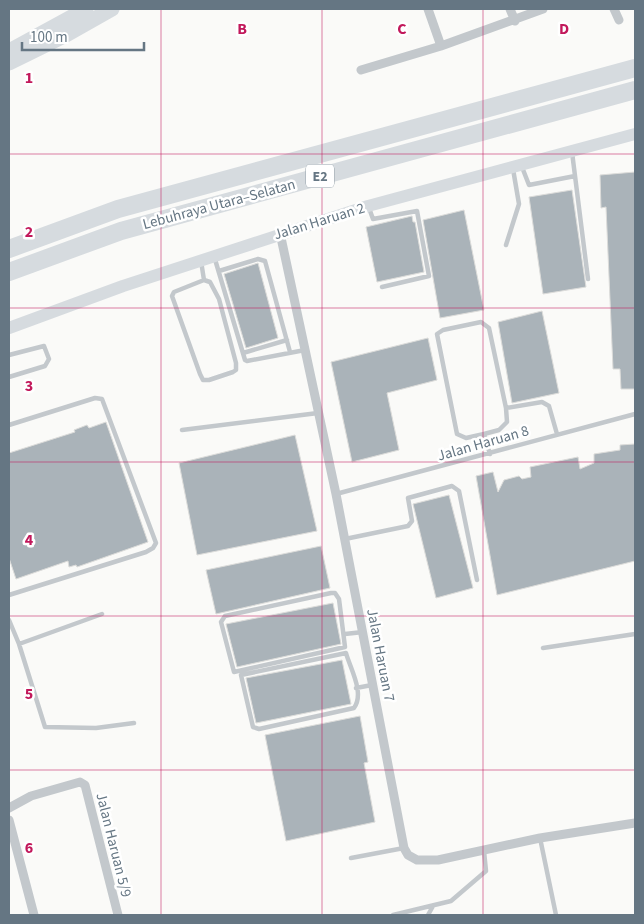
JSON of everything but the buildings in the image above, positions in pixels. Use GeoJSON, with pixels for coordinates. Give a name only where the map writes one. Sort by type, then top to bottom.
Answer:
{"type":"FeatureCollection","features":[{"type":"Feature","properties":{"kind":"highway","name":"Lebuhraya Utara–Selatan"},"geometry":{"type":"LineString","coordinates":[[9,249],[118,209],[635,68]]}},
{"type":"Feature","properties":{"kind":"highway","name":"Lebuhraya Utara–Selatan"},"geometry":{"type":"LineString","coordinates":[[9,272],[121,231],[635,90]]}},
{"type":"Feature","properties":{"kind":"main road"},"geometry":{"type":"LineString","coordinates":[[9,51],[86,9]]}},
{"type":"Feature","properties":{"kind":"main road"},"geometry":{"type":"LineString","coordinates":[[9,63],[112,9]]}},
{"type":"Feature","properties":{"kind":"main road","name":"Jalan Haruan 2"},"geometry":{"type":"LineString","coordinates":[[9,328],[280,233],[368,206],[635,134]]}},
{"type":"Feature","properties":{"kind":"street"},"geometry":{"type":"LineString","coordinates":[[428,9],[441,46]]}},
{"type":"Feature","properties":{"kind":"street"},"geometry":{"type":"LineString","coordinates":[[510,9],[514,21]]}},
{"type":"Feature","properties":{"kind":"street"},"geometry":{"type":"LineString","coordinates":[[361,70],[441,46],[543,9]]}},
{"type":"Feature","properties":{"kind":"street"},"geometry":{"type":"LineString","coordinates":[[614,9],[618,20]]}},
{"type":"Feature","properties":{"kind":"street","name":"Jalan Haruan 7"},"geometry":{"type":"LineString","coordinates":[[280,233],[336,494],[404,848]]}},
{"type":"Feature","properties":{"kind":"street","name":"Jalan Haruan 5/9"},"geometry":{"type":"LineString","coordinates":[[9,808],[31,796],[82,782],[118,915]]}},
{"type":"Feature","properties":{"kind":"street"},"geometry":{"type":"LineString","coordinates":[[9,820],[34,915]]}},
{"type":"Feature","properties":{"kind":"street"},"geometry":{"type":"LineString","coordinates":[[404,848],[408,855],[417,860],[438,860],[540,838],[635,823]]}},
{"type":"Feature","properties":{"kind":"lane"},"geometry":{"type":"LineString","coordinates":[[572,150],[588,279]]}},
{"type":"Feature","properties":{"kind":"lane"},"geometry":{"type":"LineString","coordinates":[[517,166],[529,184],[575,176]]}},
{"type":"Feature","properties":{"kind":"lane"},"geometry":{"type":"LineString","coordinates":[[506,245],[519,204],[517,166]]}},
{"type":"Feature","properties":{"kind":"lane"},"geometry":{"type":"LineString","coordinates":[[368,206],[373,219],[417,211],[426,257],[429,276],[382,287]]}},
{"type":"Feature","properties":{"kind":"lane"},"geometry":{"type":"LineString","coordinates":[[214,255],[247,361],[305,350]]}},
{"type":"Feature","properties":{"kind":"lane"},"geometry":{"type":"LineString","coordinates":[[219,271],[258,259],[265,261],[290,352]]}},
{"type":"Feature","properties":{"kind":"lane"},"geometry":{"type":"LineString","coordinates":[[201,260],[204,280]]}},
{"type":"Feature","properties":{"kind":"lane"},"geometry":{"type":"LineString","coordinates":[[204,280],[210,282],[219,299],[236,363],[236,370],[233,372],[209,380],[203,380],[200,374],[172,296],[174,292],[204,280]]}},
{"type":"Feature","properties":{"kind":"lane"},"geometry":{"type":"LineString","coordinates":[[480,322],[489,328],[506,408],[507,422],[499,430],[484,434],[466,438],[457,434],[436,334],[443,330],[480,322]]}},
{"type":"Feature","properties":{"kind":"lane"},"geometry":{"type":"LineString","coordinates":[[243,353],[287,340]]}},
{"type":"Feature","properties":{"kind":"lane"},"geometry":{"type":"LineString","coordinates":[[9,355],[44,346],[49,359],[45,366],[9,377]]}},
{"type":"Feature","properties":{"kind":"lane"},"geometry":{"type":"LineString","coordinates":[[9,425],[96,398],[102,399],[156,543],[153,548],[146,552],[9,595]]}},
{"type":"Feature","properties":{"kind":"lane"},"geometry":{"type":"LineString","coordinates":[[506,408],[542,402],[549,406],[557,434]]}},
{"type":"Feature","properties":{"kind":"lane"},"geometry":{"type":"LineString","coordinates":[[182,430],[318,413]]}},
{"type":"Feature","properties":{"kind":"lane","name":"Jalan Haruan 8"},"geometry":{"type":"LineString","coordinates":[[336,494],[635,414]]}},
{"type":"Feature","properties":{"kind":"lane"},"geometry":{"type":"LineString","coordinates":[[484,434],[490,454]]}},
{"type":"Feature","properties":{"kind":"lane"},"geometry":{"type":"LineString","coordinates":[[345,539],[408,526],[412,521],[408,498],[452,486],[459,491],[477,580]]}},
{"type":"Feature","properties":{"kind":"lane"},"geometry":{"type":"LineString","coordinates":[[335,593],[339,599],[345,634],[346,647],[234,672],[221,622],[228,615],[335,593]]}},
{"type":"Feature","properties":{"kind":"lane"},"geometry":{"type":"LineString","coordinates":[[18,644],[102,614]]}},
{"type":"Feature","properties":{"kind":"lane"},"geometry":{"type":"LineString","coordinates":[[9,620],[45,727],[96,728],[134,723]]}},
{"type":"Feature","properties":{"kind":"lane"},"geometry":{"type":"LineString","coordinates":[[345,634],[363,632]]}},
{"type":"Feature","properties":{"kind":"lane"},"geometry":{"type":"LineString","coordinates":[[543,648],[635,634]]}},
{"type":"Feature","properties":{"kind":"lane"},"geometry":{"type":"LineString","coordinates":[[346,653],[356,688],[358,701],[352,709],[256,728],[252,725],[241,675],[346,653]]}},
{"type":"Feature","properties":{"kind":"lane"},"geometry":{"type":"LineString","coordinates":[[356,688],[373,684]]}},
{"type":"Feature","properties":{"kind":"lane"},"geometry":{"type":"LineString","coordinates":[[540,838],[556,915]]}},
{"type":"Feature","properties":{"kind":"lane"},"geometry":{"type":"LineString","coordinates":[[351,858],[404,848]]}},
{"type":"Feature","properties":{"kind":"lane"},"geometry":{"type":"LineString","coordinates":[[393,915],[451,901],[486,871],[484,851]]}},
{"type":"Feature","properties":{"kind":"lane"},"geometry":{"type":"LineString","coordinates":[[428,915],[433,906]]}}]}
